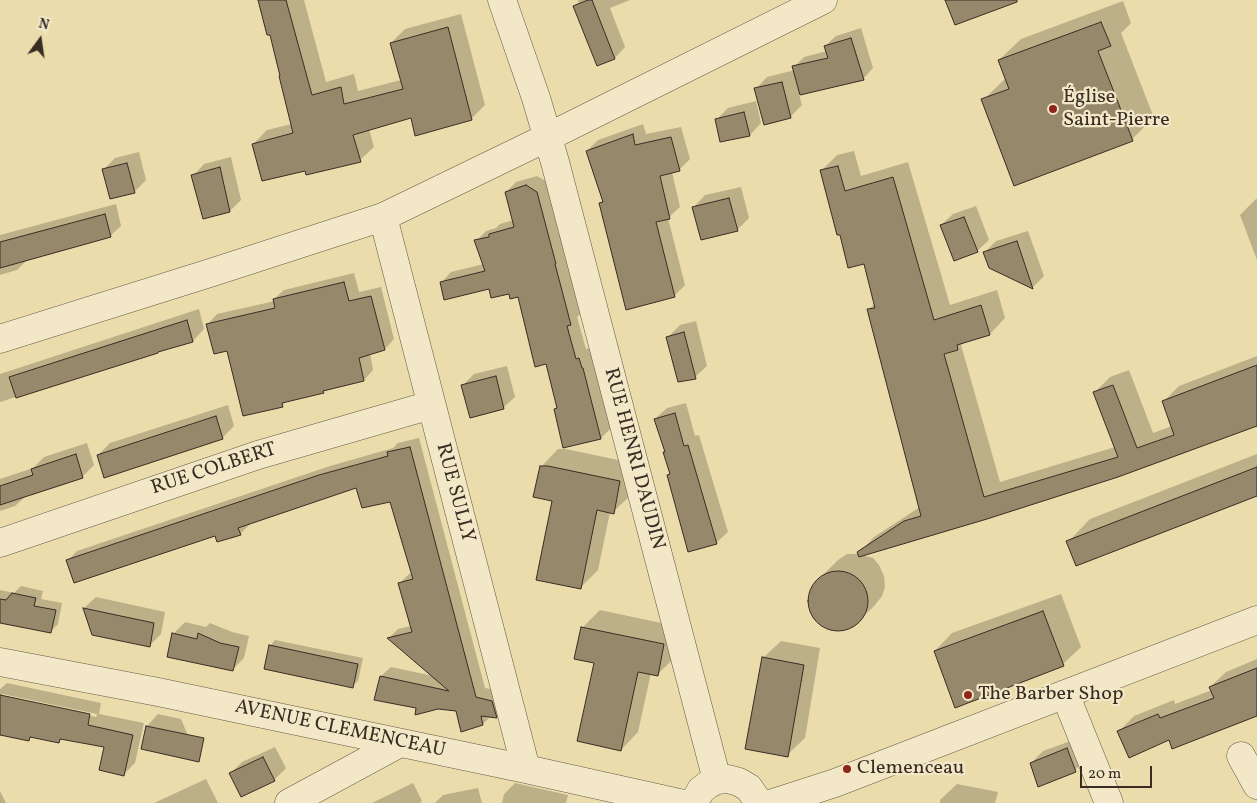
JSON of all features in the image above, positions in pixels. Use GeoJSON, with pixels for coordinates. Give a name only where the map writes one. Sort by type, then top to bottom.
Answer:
{"type":"FeatureCollection","features":[{"type":"Feature","properties":{"kind":"street","name":"RUE HENRI DAUDIN"},"geometry":{"type":"LineString","coordinates":[[502,0],[548,137],[717,780]]}},
{"type":"Feature","properties":{"kind":"street"},"geometry":{"type":"LineString","coordinates":[[0,339],[383,217],[823,0]]}},
{"type":"Feature","properties":{"kind":"street","name":"RUE SULLY"},"geometry":{"type":"LineString","coordinates":[[383,217],[526,769]]}},
{"type":"Feature","properties":{"kind":"street","name":"RUE COLBERT"},"geometry":{"type":"LineString","coordinates":[[0,543],[258,455],[431,406]]}},
{"type":"Feature","properties":{"kind":"street"},"geometry":{"type":"LineString","coordinates":[[773,803],[835,783],[1257,620]]}},
{"type":"Feature","properties":{"kind":"street","name":"AVENUE CLEMENCEAU"},"geometry":{"type":"LineString","coordinates":[[0,662],[158,692],[679,803]]}},
{"type":"Feature","properties":{"kind":"street"},"geometry":{"type":"LineString","coordinates":[[1065,694],[1109,803]]}},
{"type":"Feature","properties":{"kind":"street"},"geometry":{"type":"LineString","coordinates":[[289,803],[400,743]]}},
{"type":"Feature","properties":{"kind":"street"},"geometry":{"type":"LineString","coordinates":[[1240,756],[1257,785]]}},
{"type":"Feature","properties":{"kind":"street"},"geometry":{"type":"LineString","coordinates":[[694,803],[701,790],[717,780],[739,782],[749,788],[758,803]]}},
{"type":"Feature","properties":{"kind":"building"},"geometry":{"type":"Polygon","coordinates":[[[258,0],[286,0],[312,95],[341,87],[344,104],[403,89],[390,43],[448,27],[472,120],[415,136],[411,118],[353,135],[361,162],[306,175],[305,171],[262,181],[252,144],[293,133],[270,35],[267,35],[258,0]]]}},
{"type":"Feature","properties":{"kind":"building"},"geometry":{"type":"Polygon","coordinates":[[[592,0],[615,59],[597,66],[573,6],[592,0]]]}},
{"type":"Feature","properties":{"kind":"building"},"geometry":{"type":"Polygon","coordinates":[[[945,0],[1017,0],[1017,2],[955,25],[945,0]]]}},
{"type":"Feature","properties":{"kind":"building","name":"Église Saint-Pierre"},"geometry":{"type":"Polygon","coordinates":[[[1101,22],[1111,46],[1098,51],[1133,141],[1014,186],[981,99],[1009,89],[998,60],[1101,22]]]}},
{"type":"Feature","properties":{"kind":"building"},"geometry":{"type":"Polygon","coordinates":[[[851,38],[864,80],[800,95],[792,66],[828,58],[824,46],[851,38]]]}},
{"type":"Feature","properties":{"kind":"building"},"geometry":{"type":"Polygon","coordinates":[[[782,82],[791,118],[764,125],[754,88],[782,82]]]}},
{"type":"Feature","properties":{"kind":"building"},"geometry":{"type":"Polygon","coordinates":[[[744,112],[750,136],[720,142],[715,119],[744,112]]]}},
{"type":"Feature","properties":{"kind":"building"},"geometry":{"type":"Polygon","coordinates":[[[633,134],[635,145],[671,137],[680,171],[660,176],[670,219],[656,222],[675,297],[626,310],[599,203],[603,202],[586,151],[633,134]]]}},
{"type":"Feature","properties":{"kind":"building"},"geometry":{"type":"Polygon","coordinates":[[[127,163],[135,193],[110,199],[102,169],[127,163]]]}},
{"type":"Feature","properties":{"kind":"building"},"geometry":{"type":"Polygon","coordinates":[[[838,166],[845,191],[893,177],[934,320],[981,305],[990,335],[957,345],[958,350],[944,354],[984,497],[1118,457],[1093,392],[1113,385],[1137,448],[1174,435],[1162,401],[1257,365],[1257,426],[1118,477],[859,557],[857,552],[904,521],[921,516],[867,309],[875,308],[864,264],[848,268],[840,235],[837,235],[820,170],[838,166]]]}},
{"type":"Feature","properties":{"kind":"building"},"geometry":{"type":"Polygon","coordinates":[[[220,167],[230,212],[203,219],[191,175],[220,167]]]}},
{"type":"Feature","properties":{"kind":"building"},"geometry":{"type":"Polygon","coordinates":[[[526,185],[537,192],[571,325],[567,326],[576,359],[579,358],[583,368],[601,439],[563,448],[554,409],[557,408],[546,364],[535,367],[518,297],[510,299],[509,294],[491,298],[489,289],[444,300],[440,282],[485,271],[474,240],[489,237],[489,234],[514,227],[505,192],[526,185]]]}},
{"type":"Feature","properties":{"kind":"building"},"geometry":{"type":"Polygon","coordinates":[[[729,198],[738,231],[701,240],[692,207],[729,198]]]}},
{"type":"Feature","properties":{"kind":"building"},"geometry":{"type":"Polygon","coordinates":[[[105,214],[111,237],[0,268],[0,242],[105,214]]]}},
{"type":"Feature","properties":{"kind":"building"},"geometry":{"type":"Polygon","coordinates":[[[964,217],[978,252],[954,261],[940,225],[964,217]]]}},
{"type":"Feature","properties":{"kind":"building"},"geometry":{"type":"Polygon","coordinates":[[[1017,241],[1033,289],[989,268],[983,252],[1017,241]]]}},
{"type":"Feature","properties":{"kind":"building"},"geometry":{"type":"Polygon","coordinates":[[[344,282],[349,301],[371,296],[385,350],[359,358],[364,381],[282,403],[283,407],[243,416],[227,351],[214,354],[206,324],[275,308],[273,299],[344,282]]]}},
{"type":"Feature","properties":{"kind":"building"},"geometry":{"type":"Polygon","coordinates":[[[187,320],[193,342],[16,398],[9,377],[187,320]]]}},
{"type":"Feature","properties":{"kind":"building"},"geometry":{"type":"Polygon","coordinates":[[[684,332],[696,379],[678,382],[666,337],[684,332]]]}},
{"type":"Feature","properties":{"kind":"building"},"geometry":{"type":"Polygon","coordinates":[[[496,376],[504,409],[470,418],[461,385],[496,376]]]}},
{"type":"Feature","properties":{"kind":"building"},"geometry":{"type":"Polygon","coordinates":[[[675,413],[684,446],[688,445],[717,544],[688,552],[667,475],[670,474],[663,452],[665,452],[654,419],[675,413]]]}},
{"type":"Feature","properties":{"kind":"building"},"geometry":{"type":"Polygon","coordinates":[[[216,416],[223,439],[104,478],[97,455],[216,416]]]}},
{"type":"Feature","properties":{"kind":"building"},"geometry":{"type":"Polygon","coordinates":[[[410,447],[476,697],[492,701],[497,718],[481,716],[483,725],[461,732],[456,711],[438,709],[415,715],[416,708],[374,700],[380,676],[449,691],[387,638],[412,632],[398,583],[413,579],[390,502],[362,508],[356,488],[238,528],[241,535],[217,542],[215,536],[74,583],[66,560],[319,475],[388,456],[387,452],[410,447]]]}},
{"type":"Feature","properties":{"kind":"building"},"geometry":{"type":"Polygon","coordinates":[[[76,454],[83,478],[0,505],[0,486],[33,475],[31,469],[76,454]]]}},
{"type":"Feature","properties":{"kind":"building"},"geometry":{"type":"Polygon","coordinates":[[[540,466],[620,481],[614,514],[597,510],[581,589],[536,580],[552,501],[533,497],[540,466]]]}},
{"type":"Feature","properties":{"kind":"building"},"geometry":{"type":"Polygon","coordinates":[[[1257,467],[1257,496],[1076,566],[1066,541],[1257,467]]]}},
{"type":"Feature","properties":{"kind":"building"},"geometry":{"type":"Polygon","coordinates":[[[832,571],[844,571],[855,576],[863,584],[868,595],[866,613],[855,626],[844,631],[832,631],[821,626],[813,618],[808,607],[808,595],[813,584],[821,576],[832,571]]]}},
{"type":"Feature","properties":{"kind":"building"},"geometry":{"type":"Polygon","coordinates":[[[12,593],[36,598],[34,606],[56,610],[51,633],[0,623],[0,599],[6,600],[12,593]]]}},
{"type":"Feature","properties":{"kind":"building"},"geometry":{"type":"Polygon","coordinates":[[[83,608],[154,623],[150,647],[92,635],[83,608]]]}},
{"type":"Feature","properties":{"kind":"building"},"geometry":{"type":"Polygon","coordinates":[[[1043,611],[1064,666],[955,708],[934,651],[1043,611]]]}},
{"type":"Feature","properties":{"kind":"building"},"geometry":{"type":"Polygon","coordinates":[[[581,627],[664,644],[658,676],[638,672],[621,751],[577,741],[594,663],[574,659],[581,627]]]}},
{"type":"Feature","properties":{"kind":"building"},"geometry":{"type":"Polygon","coordinates":[[[172,633],[197,639],[198,633],[220,643],[239,647],[233,671],[167,657],[172,633]]]}},
{"type":"Feature","properties":{"kind":"building"},"geometry":{"type":"Polygon","coordinates":[[[269,645],[358,664],[353,688],[264,669],[269,645]]]}},
{"type":"Feature","properties":{"kind":"building"},"geometry":{"type":"Polygon","coordinates":[[[762,657],[804,665],[788,757],[745,749],[762,657]]]}},
{"type":"Feature","properties":{"kind":"building"},"geometry":{"type":"Polygon","coordinates":[[[1257,668],[1257,716],[1172,749],[1169,740],[1129,758],[1117,731],[1158,714],[1160,718],[1214,698],[1209,687],[1257,668]]]}},
{"type":"Feature","properties":{"kind":"building"},"geometry":{"type":"Polygon","coordinates":[[[0,695],[90,714],[88,725],[133,735],[124,776],[99,770],[104,747],[60,739],[59,743],[30,737],[29,741],[0,735],[0,695]]]}},
{"type":"Feature","properties":{"kind":"building"},"geometry":{"type":"Polygon","coordinates":[[[146,726],[204,738],[199,762],[141,749],[146,726]]]}},
{"type":"Feature","properties":{"kind":"building"},"geometry":{"type":"Polygon","coordinates":[[[1067,748],[1076,772],[1038,787],[1030,763],[1067,748]]]}},
{"type":"Feature","properties":{"kind":"building"},"geometry":{"type":"Polygon","coordinates":[[[263,757],[275,781],[241,797],[229,773],[263,757]]]}},
{"type":"Feature","properties":{"kind":"place","name":"Église Saint-Pierre"},"geometry":{"type":"Point","coordinates":[1053,109]}},
{"type":"Feature","properties":{"kind":"place","name":"The Barber Shop"},"geometry":{"type":"Point","coordinates":[968,695]}},
{"type":"Feature","properties":{"kind":"place","name":"Clemenceau"},"geometry":{"type":"Point","coordinates":[847,769]}}]}
